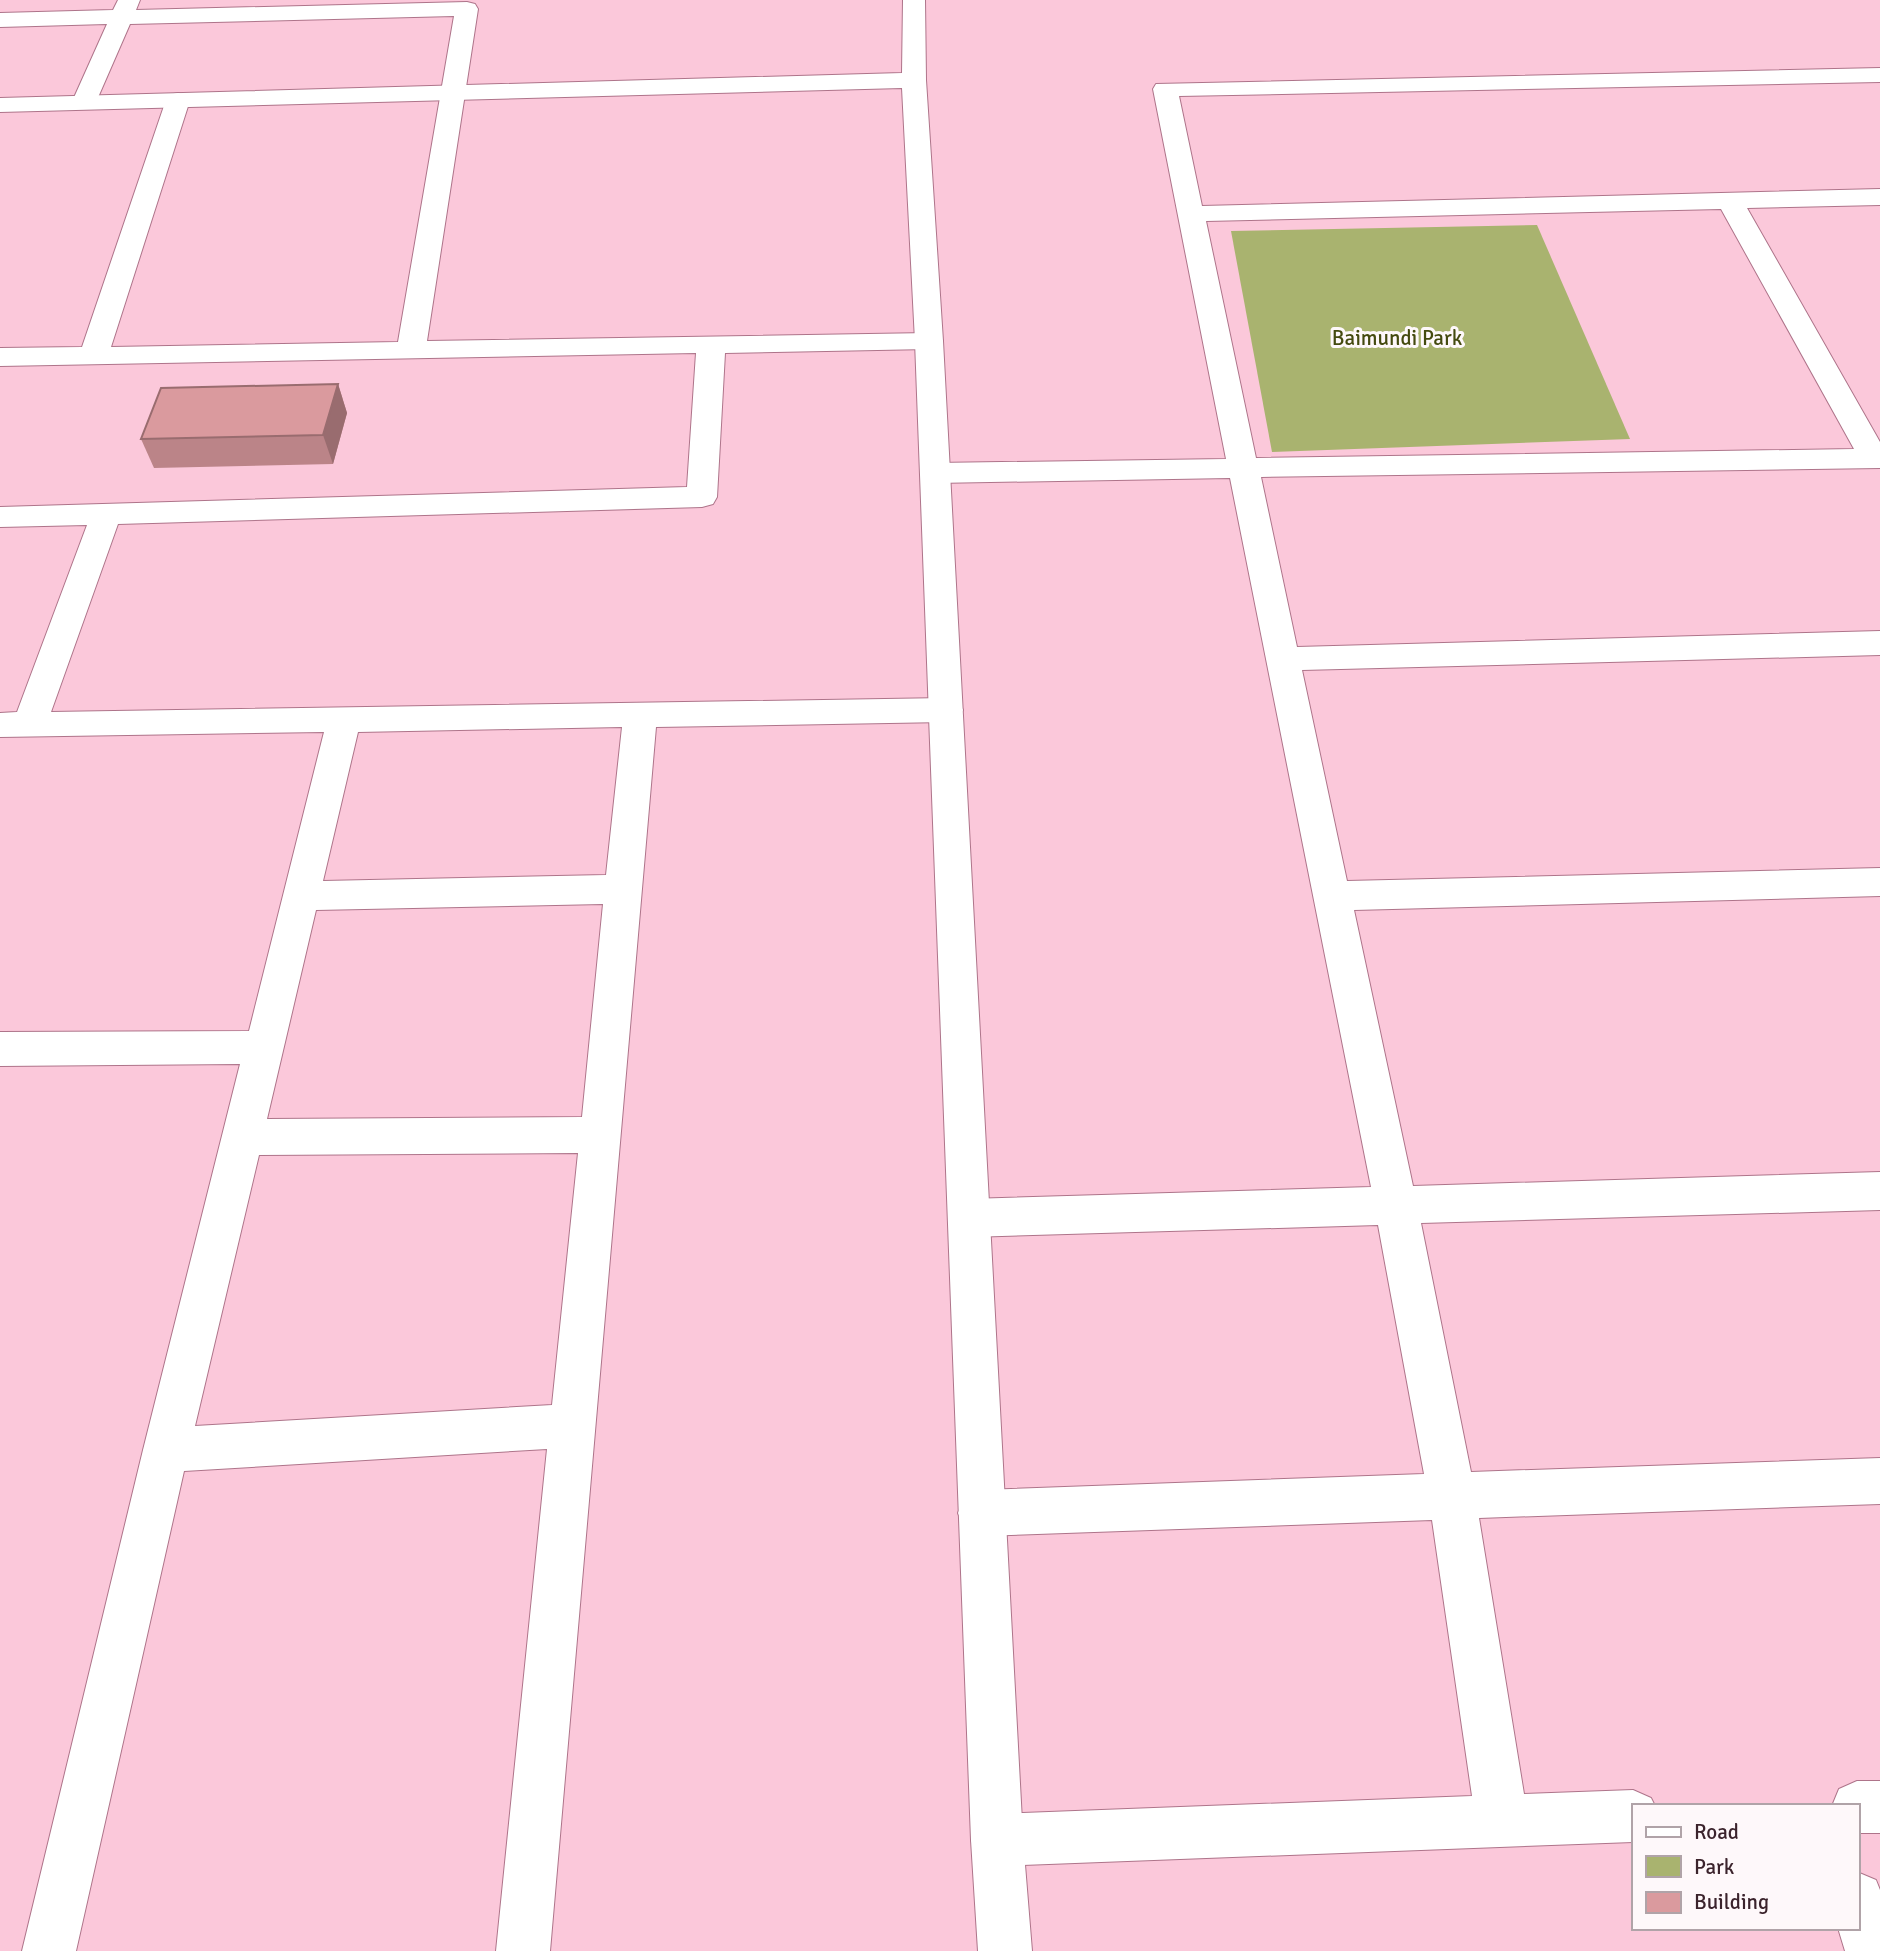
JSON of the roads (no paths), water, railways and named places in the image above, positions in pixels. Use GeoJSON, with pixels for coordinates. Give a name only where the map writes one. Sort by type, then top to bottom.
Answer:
{"type":"FeatureCollection","features":[{"type":"Feature","properties":{"kind":"street"},"geometry":{"type":"LineString","coordinates":[[914,0],[914,80],[929,341],[997,1840],[1005,1951]]}},
{"type":"Feature","properties":{"kind":"street"},"geometry":{"type":"LineString","coordinates":[[0,20],[126,9],[469,4],[411,350]]}},
{"type":"Feature","properties":{"kind":"street"},"geometry":{"type":"LineString","coordinates":[[84,102],[126,9]]}},
{"type":"Feature","properties":{"kind":"street"},"geometry":{"type":"LineString","coordinates":[[1502,1821],[1452,1496],[1396,1206],[1165,89],[1880,75]]}},
{"type":"Feature","properties":{"kind":"street"},"geometry":{"type":"LineString","coordinates":[[0,104],[914,80]]}},
{"type":"Feature","properties":{"kind":"street"},"geometry":{"type":"LineString","coordinates":[[94,355],[178,100]]}},
{"type":"Feature","properties":{"kind":"street"},"geometry":{"type":"LineString","coordinates":[[1191,214],[1880,197]]}},
{"type":"Feature","properties":{"kind":"street"},"geometry":{"type":"LineString","coordinates":[[935,473],[1877,458],[1730,201]]}},
{"type":"Feature","properties":{"kind":"street"},"geometry":{"type":"LineString","coordinates":[[0,356],[929,341]]}},
{"type":"Feature","properties":{"kind":"street"},"geometry":{"type":"LineString","coordinates":[[0,517],[702,497],[711,344]]}},
{"type":"Feature","properties":{"kind":"street"},"geometry":{"type":"LineString","coordinates":[[106,514],[15,725],[946,710]]}},
{"type":"Feature","properties":{"kind":"street"},"geometry":{"type":"LineString","coordinates":[[1283,659],[1880,643]]}},
{"type":"Feature","properties":{"kind":"street"},"geometry":{"type":"LineString","coordinates":[[523,1951],[570,1426],[640,715]]}},
{"type":"Feature","properties":{"kind":"street"},"geometry":{"type":"LineString","coordinates":[[49,1951],[166,1450],[344,720]]}},
{"type":"Feature","properties":{"kind":"street"},"geometry":{"type":"LineString","coordinates":[[1332,896],[1880,882]]}},
{"type":"Feature","properties":{"kind":"street"},"geometry":{"type":"LineString","coordinates":[[301,896],[622,889]]}},
{"type":"Feature","properties":{"kind":"street"},"geometry":{"type":"LineString","coordinates":[[0,1049],[264,1047]]}},
{"type":"Feature","properties":{"kind":"street"},"geometry":{"type":"LineString","coordinates":[[242,1137],[599,1135]]}},
{"type":"Feature","properties":{"kind":"street"},"geometry":{"type":"LineString","coordinates":[[969,1218],[1880,1191]]}},
{"type":"Feature","properties":{"kind":"street"},"geometry":{"type":"LineString","coordinates":[[166,1450],[570,1426]]}},
{"type":"Feature","properties":{"kind":"street"},"geometry":{"type":"LineString","coordinates":[[982,1513],[1880,1481]]}},
{"type":"Feature","properties":{"kind":"street"},"geometry":{"type":"LineString","coordinates":[[1859,1807],[1880,1807]]}},
{"type":"Feature","properties":{"kind":"street"},"geometry":{"type":"LineString","coordinates":[[997,1840],[1632,1816]]}},
{"type":"Feature","properties":{"kind":"street"},"geometry":{"type":"LineString","coordinates":[[1859,1906],[1872,1951]]}},
{"type":"Feature","properties":{"kind":"park label","name":"Baimundi Park"},"geometry":{"type":"Point","coordinates":[1397,338]}}]}
